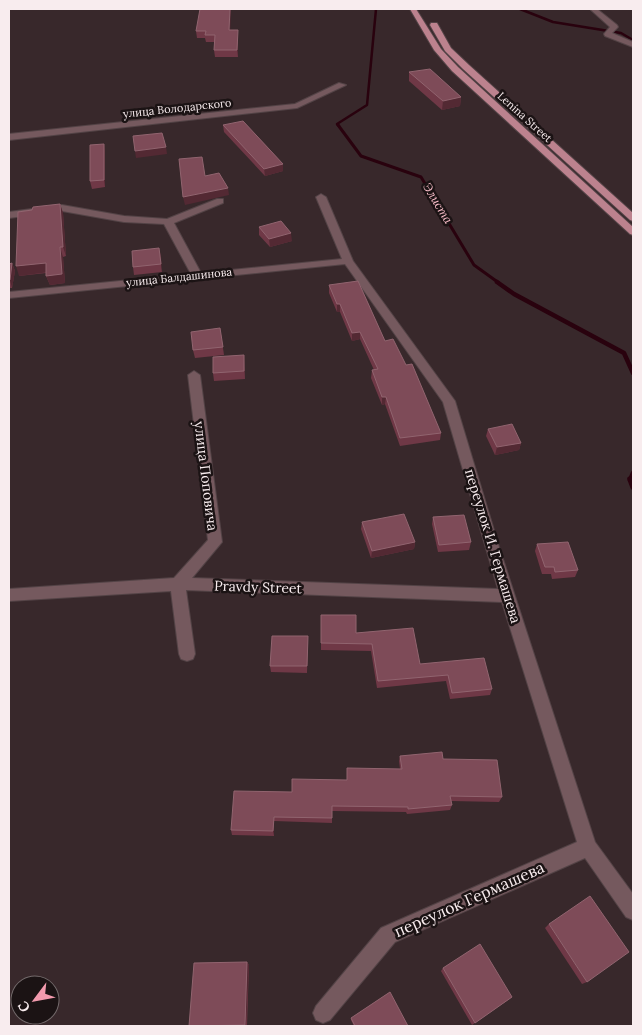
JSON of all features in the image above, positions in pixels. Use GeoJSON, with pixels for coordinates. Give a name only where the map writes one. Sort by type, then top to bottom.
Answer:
{"type":"FeatureCollection","features":[{"type":"Feature","properties":{"kind":"main road","name":"Lenina Street"},"geometry":{"type":"LineString","coordinates":[[413,9],[438,50],[455,69],[633,232]]}},
{"type":"Feature","properties":{"kind":"main road","name":"Lenina Street"},"geometry":{"type":"LineString","coordinates":[[429,17],[448,49],[466,67],[633,218]]}},
{"type":"Feature","properties":{"kind":"street"},"geometry":{"type":"LineString","coordinates":[[592,9],[611,24],[614,28],[611,31],[633,45]]}},
{"type":"Feature","properties":{"kind":"street","name":"улица Володарского"},"geometry":{"type":"LineString","coordinates":[[9,137],[297,106],[342,85]]}},
{"type":"Feature","properties":{"kind":"street","name":"переулок И. Гермашева"},"geometry":{"type":"LineString","coordinates":[[321,197],[348,261],[449,401],[508,596],[588,846],[633,910]]}},
{"type":"Feature","properties":{"kind":"street"},"geometry":{"type":"LineString","coordinates":[[9,215],[62,208],[124,219],[168,222],[220,200]]}},
{"type":"Feature","properties":{"kind":"street"},"geometry":{"type":"LineString","coordinates":[[168,222],[197,275]]}},
{"type":"Feature","properties":{"kind":"street","name":"улица Балдашинова"},"geometry":{"type":"LineString","coordinates":[[9,295],[348,261]]}},
{"type":"Feature","properties":{"kind":"street","name":"улица Поповича"},"geometry":{"type":"LineString","coordinates":[[178,584],[214,542],[194,374]]}},
{"type":"Feature","properties":{"kind":"street"},"geometry":{"type":"LineString","coordinates":[[178,584],[187,654]]}},
{"type":"Feature","properties":{"kind":"street","name":"Pravdy Street"},"geometry":{"type":"LineString","coordinates":[[9,595],[178,584],[508,596]]}},
{"type":"Feature","properties":{"kind":"street","name":"переулок Гермашева"},"geometry":{"type":"LineString","coordinates":[[323,1013],[388,936],[588,846]]}},
{"type":"Feature","properties":{"kind":"building"},"geometry":{"type":"Polygon","coordinates":[[[200,9],[230,9],[229,30],[238,30],[237,50],[214,50],[215,35],[205,35],[206,31],[196,31],[200,9]]]}},
{"type":"Feature","properties":{"kind":"building"},"geometry":{"type":"Polygon","coordinates":[[[430,69],[461,97],[443,101],[409,72],[430,69]]]}},
{"type":"Feature","properties":{"kind":"building"},"geometry":{"type":"Polygon","coordinates":[[[243,121],[283,164],[264,169],[223,125],[243,121]]]}},
{"type":"Feature","properties":{"kind":"building"},"geometry":{"type":"Polygon","coordinates":[[[162,133],[166,147],[135,151],[133,136],[162,133]]]}},
{"type":"Feature","properties":{"kind":"building"},"geometry":{"type":"Polygon","coordinates":[[[104,144],[104,180],[90,181],[90,145],[104,144]]]}},
{"type":"Feature","properties":{"kind":"building"},"geometry":{"type":"Polygon","coordinates":[[[202,157],[205,176],[219,173],[228,188],[183,197],[179,159],[202,157]]]}},
{"type":"Feature","properties":{"kind":"building"},"geometry":{"type":"Polygon","coordinates":[[[60,204],[63,247],[60,247],[62,274],[46,276],[46,263],[16,266],[18,212],[32,210],[33,207],[60,204]]]}},
{"type":"Feature","properties":{"kind":"building"},"geometry":{"type":"Polygon","coordinates":[[[281,221],[291,233],[269,239],[259,227],[281,221]]]}},
{"type":"Feature","properties":{"kind":"building"},"geometry":{"type":"Polygon","coordinates":[[[159,248],[161,264],[133,267],[132,251],[159,248]]]}},
{"type":"Feature","properties":{"kind":"building"},"geometry":{"type":"Polygon","coordinates":[[[12,263],[10,280],[9,280],[9,264],[12,263]]]}},
{"type":"Feature","properties":{"kind":"building"},"geometry":{"type":"Polygon","coordinates":[[[358,281],[385,341],[393,339],[406,365],[412,364],[441,433],[400,438],[386,397],[382,397],[372,370],[378,369],[360,332],[352,333],[340,304],[337,304],[329,285],[358,281]]]}},
{"type":"Feature","properties":{"kind":"building"},"geometry":{"type":"Polygon","coordinates":[[[220,328],[223,347],[193,350],[191,332],[220,328]]]}},
{"type":"Feature","properties":{"kind":"building"},"geometry":{"type":"Polygon","coordinates":[[[244,355],[244,371],[213,373],[213,357],[244,355]]]}},
{"type":"Feature","properties":{"kind":"building"},"geometry":{"type":"Polygon","coordinates":[[[512,424],[521,443],[497,447],[488,429],[512,424]]]}},
{"type":"Feature","properties":{"kind":"building"},"geometry":{"type":"Polygon","coordinates":[[[404,514],[415,542],[372,551],[362,522],[404,514]]]}},
{"type":"Feature","properties":{"kind":"building"},"geometry":{"type":"Polygon","coordinates":[[[464,515],[471,542],[439,545],[433,517],[464,515]]]}},
{"type":"Feature","properties":{"kind":"building"},"geometry":{"type":"Polygon","coordinates":[[[568,542],[578,570],[555,572],[554,567],[545,567],[537,544],[568,542]]]}},
{"type":"Feature","properties":{"kind":"building"},"geometry":{"type":"Polygon","coordinates":[[[321,615],[356,615],[356,633],[413,628],[420,664],[484,658],[492,689],[452,693],[448,675],[378,681],[372,644],[321,643],[321,615]]]}},
{"type":"Feature","properties":{"kind":"building"},"geometry":{"type":"Polygon","coordinates":[[[272,636],[308,636],[307,666],[270,666],[272,636]]]}},
{"type":"Feature","properties":{"kind":"building"},"geometry":{"type":"Polygon","coordinates":[[[442,752],[443,759],[497,760],[502,797],[450,796],[452,805],[408,809],[408,807],[332,806],[332,818],[274,817],[273,831],[231,830],[234,791],[292,792],[292,779],[347,780],[347,768],[402,769],[400,756],[442,752]]]}},
{"type":"Feature","properties":{"kind":"building"},"geometry":{"type":"Polygon","coordinates":[[[590,896],[629,952],[587,982],[549,924],[590,896]]]}},
{"type":"Feature","properties":{"kind":"building"},"geometry":{"type":"Polygon","coordinates":[[[480,944],[512,997],[475,1023],[443,968],[480,944]]]}},
{"type":"Feature","properties":{"kind":"building"},"geometry":{"type":"Polygon","coordinates":[[[247,962],[245,1025],[189,1026],[194,963],[247,962]]]}},
{"type":"Feature","properties":{"kind":"building"},"geometry":{"type":"Polygon","coordinates":[[[390,992],[408,1026],[355,1026],[351,1018],[390,992]]]}},
{"type":"Feature","properties":{"kind":"waterway","name":"Элиста"},"geometry":{"type":"LineString","coordinates":[[338,125],[367,105],[376,9]]}},
{"type":"Feature","properties":{"kind":"waterway"},"geometry":{"type":"LineString","coordinates":[[520,9],[553,22],[621,33],[633,40]]}},
{"type":"Feature","properties":{"kind":"waterway","name":"Элиста"},"geometry":{"type":"LineString","coordinates":[[338,125],[361,156],[421,177],[474,265],[499,283]]}},
{"type":"Feature","properties":{"kind":"waterway","name":"Элиста"},"geometry":{"type":"LineString","coordinates":[[497,282],[514,294],[624,353],[633,373]]}},
{"type":"Feature","properties":{"kind":"waterway","name":"Элиста"},"geometry":{"type":"LineString","coordinates":[[630,480],[633,473]]}},
{"type":"Feature","properties":{"kind":"waterway","name":"Элиста"},"geometry":{"type":"LineString","coordinates":[[630,480],[633,487]]}}]}
